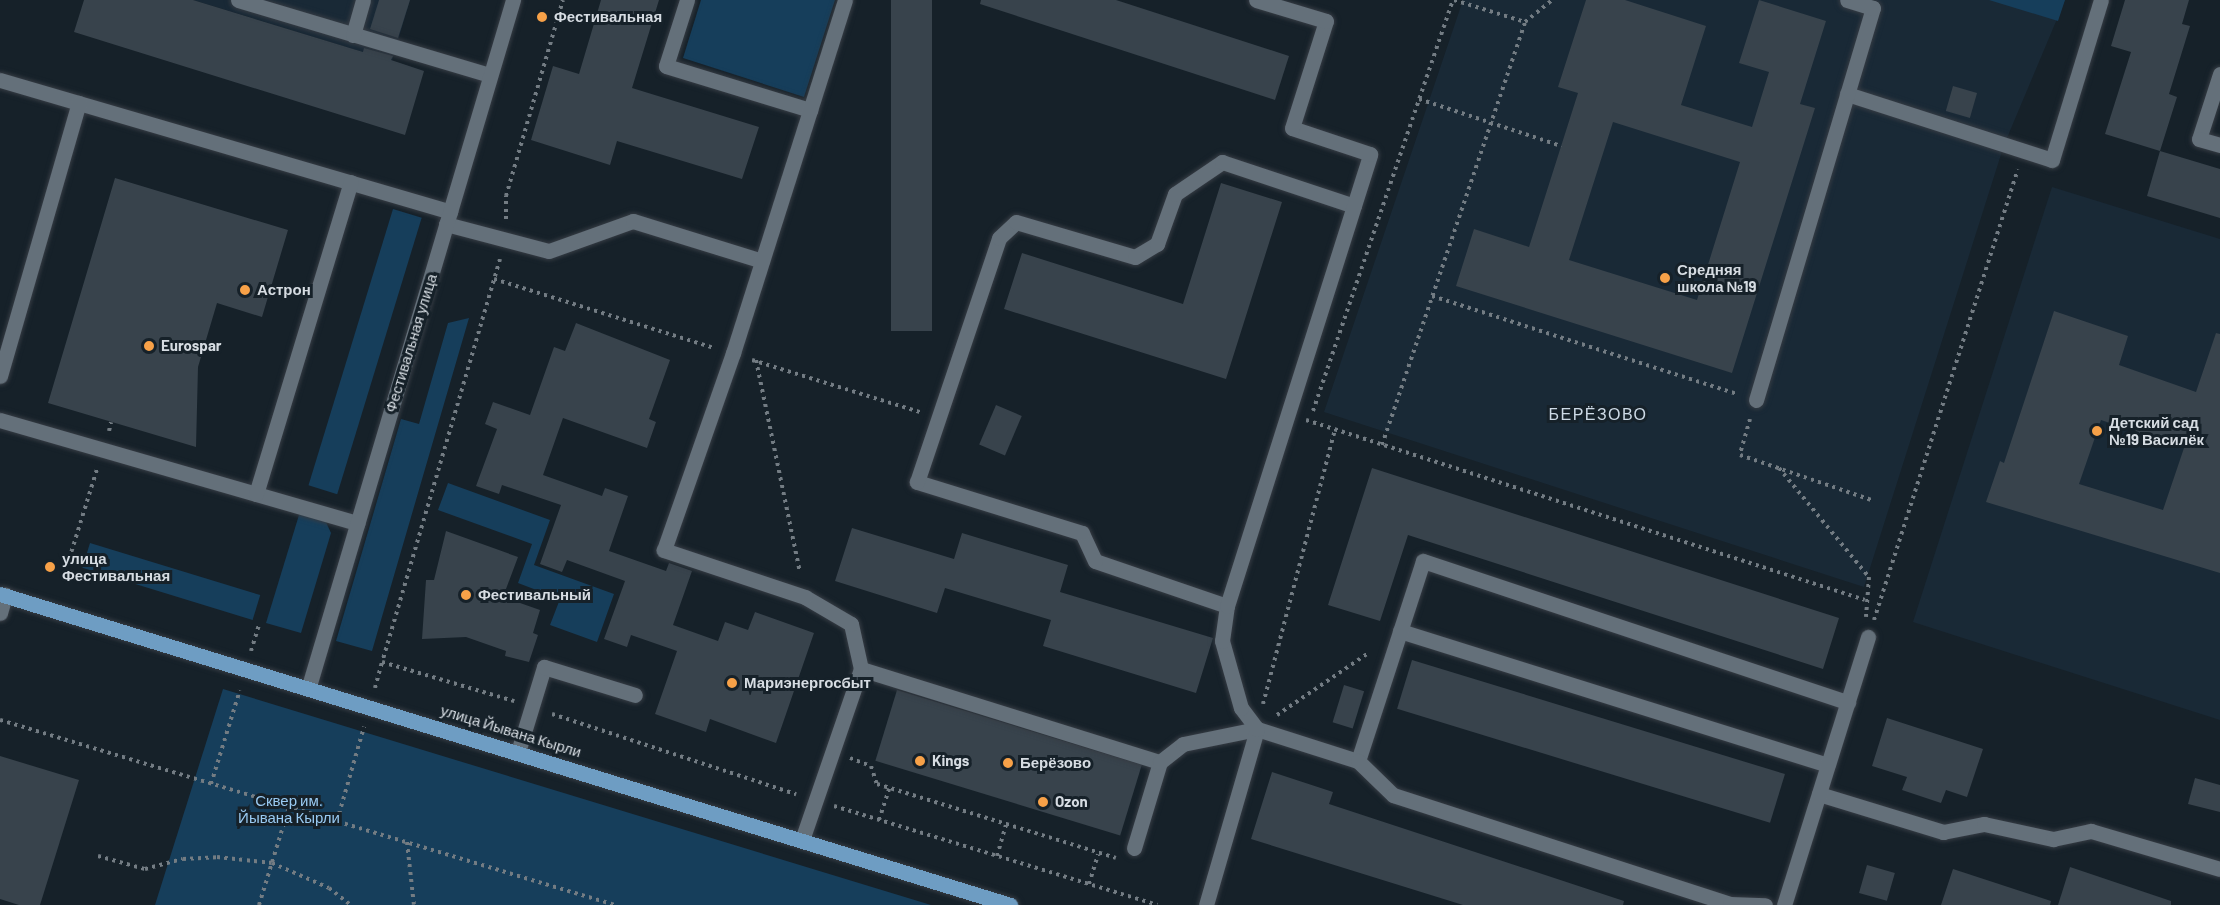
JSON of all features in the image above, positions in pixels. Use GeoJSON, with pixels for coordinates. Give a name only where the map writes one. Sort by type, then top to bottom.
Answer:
{"type":"FeatureCollection","features":[{"type":"Feature","properties":{"kind":"main road","name":"улица Йывана Кырли"},"geometry":{"type":"LineString","coordinates":[[3,595],[309,686],[1010,905]]}},
{"type":"Feature","properties":{"kind":"street"},"geometry":{"type":"LineString","coordinates":[[238,0],[273,5],[353,35],[490,75]]}},
{"type":"Feature","properties":{"kind":"street"},"geometry":{"type":"LineString","coordinates":[[353,35],[363,0]]}},
{"type":"Feature","properties":{"kind":"street","name":"Фестивальная улица"},"geometry":{"type":"LineString","coordinates":[[309,686],[513,0]]}},
{"type":"Feature","properties":{"kind":"street"},"geometry":{"type":"LineString","coordinates":[[687,0],[666,66],[810,110]]}},
{"type":"Feature","properties":{"kind":"street"},"geometry":{"type":"LineString","coordinates":[[802,840],[861,669],[851,624],[805,597],[664,550],[742,324],[845,0]]}},
{"type":"Feature","properties":{"kind":"street"},"geometry":{"type":"LineString","coordinates":[[1256,0],[1326,21],[1292,128],[1370,154],[1227,606],[1222,641],[1226,659],[1241,708],[1257,729]]}},
{"type":"Feature","properties":{"kind":"street"},"geometry":{"type":"LineString","coordinates":[[1756,400],[1873,8],[1847,0]]}},
{"type":"Feature","properties":{"kind":"street"},"geometry":{"type":"LineString","coordinates":[[1847,94],[2052,160],[2101,0]]}},
{"type":"Feature","properties":{"kind":"street"},"geometry":{"type":"LineString","coordinates":[[2220,74],[2199,139],[2220,145]]}},
{"type":"Feature","properties":{"kind":"street"},"geometry":{"type":"LineString","coordinates":[[0,80],[351,182],[506,240],[549,251],[633,221],[762,261]]}},
{"type":"Feature","properties":{"kind":"street"},"geometry":{"type":"LineString","coordinates":[[0,376],[79,103]]}},
{"type":"Feature","properties":{"kind":"street"},"geometry":{"type":"LineString","coordinates":[[1227,606],[1095,561],[1082,533],[917,482],[999,238],[1016,222],[1135,257],[1157,244],[1175,194],[1222,162],[1354,206]]}},
{"type":"Feature","properties":{"kind":"street"},"geometry":{"type":"LineString","coordinates":[[256,494],[351,182]]}},
{"type":"Feature","properties":{"kind":"street"},"geometry":{"type":"LineString","coordinates":[[0,420],[357,523]]}},
{"type":"Feature","properties":{"kind":"street"},"geometry":{"type":"LineString","coordinates":[[1358,761],[1424,561],[1848,702]]}},
{"type":"Feature","properties":{"kind":"street"},"geometry":{"type":"LineString","coordinates":[[0,613],[3,595]]}},
{"type":"Feature","properties":{"kind":"street"},"geometry":{"type":"LineString","coordinates":[[1400,631],[1828,765]]}},
{"type":"Feature","properties":{"kind":"street"},"geometry":{"type":"LineString","coordinates":[[1784,905],[1868,637]]}},
{"type":"Feature","properties":{"kind":"street"},"geometry":{"type":"LineString","coordinates":[[518,752],[544,667],[635,695]]}},
{"type":"Feature","properties":{"kind":"street"},"geometry":{"type":"LineString","coordinates":[[861,669],[1160,762]]}},
{"type":"Feature","properties":{"kind":"street"},"geometry":{"type":"LineString","coordinates":[[1206,905],[1257,729]]}},
{"type":"Feature","properties":{"kind":"street"},"geometry":{"type":"LineString","coordinates":[[1134,848],[1160,762],[1184,744],[1257,729],[1358,761],[1393,795],[1730,904],[1765,905]]}},
{"type":"Feature","properties":{"kind":"street"},"geometry":{"type":"LineString","coordinates":[[1819,794],[1943,832],[1984,824],[2053,840],[2091,831],[2220,869]]}},
{"type":"Feature","properties":{"kind":"path"},"geometry":{"type":"LineString","coordinates":[[337,821],[506,240],[506,196],[563,0]]}},
{"type":"Feature","properties":{"kind":"path"},"geometry":{"type":"LineString","coordinates":[[1310,421],[1453,0],[1525,22]]}},
{"type":"Feature","properties":{"kind":"path"},"geometry":{"type":"LineString","coordinates":[[1382,445],[1525,22],[1552,0]]}},
{"type":"Feature","properties":{"kind":"path"},"geometry":{"type":"LineString","coordinates":[[1419,99],[1561,146]]}},
{"type":"Feature","properties":{"kind":"path"},"geometry":{"type":"LineString","coordinates":[[1868,637],[2024,152]]}},
{"type":"Feature","properties":{"kind":"path"},"geometry":{"type":"LineString","coordinates":[[1432,296],[1756,400],[1740,454],[1874,501]]}},
{"type":"Feature","properties":{"kind":"path"},"geometry":{"type":"LineString","coordinates":[[742,324],[756,361],[805,597]]}},
{"type":"Feature","properties":{"kind":"path"},"geometry":{"type":"LineString","coordinates":[[1288,414],[1865,600]]}},
{"type":"Feature","properties":{"kind":"path"},"geometry":{"type":"LineString","coordinates":[[67,566],[111,422]]}},
{"type":"Feature","properties":{"kind":"path"},"geometry":{"type":"LineString","coordinates":[[1257,729],[1335,429]]}},
{"type":"Feature","properties":{"kind":"path"},"geometry":{"type":"LineString","coordinates":[[1778,468],[1869,577],[1865,600],[1868,637]]}},
{"type":"Feature","properties":{"kind":"path"},"geometry":{"type":"LineString","coordinates":[[212,784],[259,625]]}},
{"type":"Feature","properties":{"kind":"path"},"geometry":{"type":"LineString","coordinates":[[1257,729],[1372,651]]}},
{"type":"Feature","properties":{"kind":"path"},"geometry":{"type":"LineString","coordinates":[[382,662],[532,707],[879,820],[1157,905]]}},
{"type":"Feature","properties":{"kind":"path"},"geometry":{"type":"LineString","coordinates":[[0,720],[615,905]]}},
{"type":"Feature","properties":{"kind":"path"},"geometry":{"type":"LineString","coordinates":[[832,752],[871,766],[877,784],[889,789],[1114,859],[1134,848]]}},
{"type":"Feature","properties":{"kind":"path"},"geometry":{"type":"LineString","coordinates":[[879,820],[889,789]]}},
{"type":"Feature","properties":{"kind":"path"},"geometry":{"type":"LineString","coordinates":[[259,905],[289,807]]}},
{"type":"Feature","properties":{"kind":"path"},"geometry":{"type":"LineString","coordinates":[[997,856],[1006,825]]}},
{"type":"Feature","properties":{"kind":"path"},"geometry":{"type":"LineString","coordinates":[[407,842],[414,905]]}},
{"type":"Feature","properties":{"kind":"path"},"geometry":{"type":"LineString","coordinates":[[1089,884],[1098,854]]}},
{"type":"Feature","properties":{"kind":"path"},"geometry":{"type":"LineString","coordinates":[[98,856],[145,870],[183,859],[217,857],[272,863],[329,888],[351,905]]}},
{"type":"Feature","properties":{"kind":"shaded area"},"geometry":{"type":"Polygon","coordinates":[[[193,0],[410,0],[392,61],[193,0]]]}},
{"type":"Feature","properties":{"kind":"shaded area","name":"Средняя школа №19"},"geometry":{"type":"Polygon","coordinates":[[[1463,0],[2065,0],[2004,145],[1864,587],[1324,412],[1463,0]]]}},
{"type":"Feature","properties":{"kind":"shaded area","name":"Детский сад №19 Василёк"},"geometry":{"type":"Polygon","coordinates":[[[2052,187],[2220,239],[2220,720],[1913,622],[2052,187]]]}},
{"type":"Feature","properties":{"kind":"green space"},"geometry":{"type":"Polygon","coordinates":[[[701,0],[835,0],[804,97],[683,58],[701,0]]]}},
{"type":"Feature","properties":{"kind":"green space"},"geometry":{"type":"Polygon","coordinates":[[[1989,0],[2065,0],[2058,21],[1989,0]]]}},
{"type":"Feature","properties":{"kind":"green space"},"geometry":{"type":"Polygon","coordinates":[[[393,209],[422,218],[337,494],[309,485],[393,209]]]}},
{"type":"Feature","properties":{"kind":"green space"},"geometry":{"type":"Polygon","coordinates":[[[469,318],[372,651],[336,641],[401,419],[419,424],[448,323],[469,318]]]}},
{"type":"Feature","properties":{"kind":"green space"},"geometry":{"type":"Polygon","coordinates":[[[448,483],[550,520],[534,565],[614,594],[597,642],[550,625],[560,599],[518,583],[532,544],[438,510],[448,483]]]}},
{"type":"Feature","properties":{"kind":"green space"},"geometry":{"type":"Polygon","coordinates":[[[308,512],[325,520],[331,533],[301,633],[266,623],[299,515],[308,512]]]}},
{"type":"Feature","properties":{"kind":"green space"},"geometry":{"type":"Polygon","coordinates":[[[90,543],[260,595],[253,620],[82,568],[90,543]]]}},
{"type":"Feature","properties":{"kind":"green space","name":"Сквер им. Йывана Кырли"},"geometry":{"type":"Polygon","coordinates":[[[223,689],[931,905],[155,905],[223,689]]]}},
{"type":"Feature","properties":{"kind":"building"},"geometry":{"type":"Polygon","coordinates":[[[84,0],[193,0],[363,52],[364,48],[393,56],[391,60],[424,71],[405,135],[74,32],[84,0]]]}},
{"type":"Feature","properties":{"kind":"building"},"geometry":{"type":"Polygon","coordinates":[[[379,0],[410,0],[398,38],[370,29],[379,0]]]}},
{"type":"Feature","properties":{"kind":"building"},"geometry":{"type":"Polygon","coordinates":[[[601,0],[659,0],[632,88],[759,127],[742,179],[617,141],[610,165],[531,140],[553,66],[579,74],[601,0]]]}},
{"type":"Feature","properties":{"kind":"building"},"geometry":{"type":"Polygon","coordinates":[[[891,0],[932,0],[932,331],[891,331],[891,0]]]}},
{"type":"Feature","properties":{"kind":"building"},"geometry":{"type":"Polygon","coordinates":[[[981,0],[1116,0],[1289,56],[1275,100],[980,4],[981,0]]]}},
{"type":"Feature","properties":{"kind":"building"},"geometry":{"type":"Polygon","coordinates":[[[1586,0],[1625,0],[1706,26],[1681,105],[1752,127],[1769,72],[1739,63],[1759,0],[1826,21],[1800,104],[1815,108],[1732,373],[1456,286],[1474,229],[1529,247],[1578,93],[1558,87],[1586,0]],[[1613,122],[1569,260],[1697,300],[1740,162],[1613,122]]]}},
{"type":"Feature","properties":{"kind":"building"},"geometry":{"type":"Polygon","coordinates":[[[2125,0],[2189,0],[2182,24],[2190,26],[2169,94],[2177,97],[2160,151],[2105,134],[2131,52],[2111,46],[2125,0]]]}},
{"type":"Feature","properties":{"kind":"building"},"geometry":{"type":"Polygon","coordinates":[[[1953,86],[1977,93],[1970,118],[1946,111],[1953,86]]]}},
{"type":"Feature","properties":{"kind":"building"},"geometry":{"type":"Polygon","coordinates":[[[2160,151],[2220,169],[2220,218],[2147,196],[2160,151]]]}},
{"type":"Feature","properties":{"kind":"building"},"geometry":{"type":"Polygon","coordinates":[[[115,178],[288,230],[262,317],[217,303],[198,367],[196,447],[48,403],[115,178]]]}},
{"type":"Feature","properties":{"kind":"building"},"geometry":{"type":"Polygon","coordinates":[[[1221,183],[1282,202],[1226,379],[1004,309],[1022,253],[1183,304],[1221,183]]]}},
{"type":"Feature","properties":{"kind":"building"},"geometry":{"type":"Polygon","coordinates":[[[2054,311],[2128,336],[2119,365],[2196,392],[2216,333],[2220,334],[2220,573],[1986,502],[2000,461],[2004,463],[2054,311]],[[2101,420],[2079,484],[2163,510],[2184,448],[2101,420]]]}},
{"type":"Feature","properties":{"kind":"building"},"geometry":{"type":"Polygon","coordinates":[[[576,323],[670,360],[649,419],[656,422],[647,448],[563,418],[543,475],[602,496],[605,488],[628,496],[609,551],[666,571],[669,563],[692,571],[673,625],[718,641],[725,622],[748,630],[755,612],[814,633],[776,743],[710,719],[706,732],[655,714],[677,651],[631,635],[627,647],[604,639],[625,581],[567,560],[562,572],[540,564],[561,505],[502,485],[499,494],[476,486],[497,429],[485,424],[493,402],[530,415],[554,347],[565,351],[576,323]]]}},
{"type":"Feature","properties":{"kind":"building"},"geometry":{"type":"Polygon","coordinates":[[[996,405],[1022,416],[1005,456],[979,445],[996,405]]]}},
{"type":"Feature","properties":{"kind":"building"},"geometry":{"type":"Polygon","coordinates":[[[1372,468],[1839,618],[1823,669],[1408,535],[1380,621],[1328,605],[1372,468]]]}},
{"type":"Feature","properties":{"kind":"building"},"geometry":{"type":"Polygon","coordinates":[[[852,528],[954,559],[962,533],[1068,565],[1060,592],[1213,638],[1196,693],[1043,646],[1051,620],[945,588],[937,613],[835,581],[852,528]]]}},
{"type":"Feature","properties":{"kind":"building","name":"Фестивальный"},"geometry":{"type":"Polygon","coordinates":[[[446,531],[518,557],[503,597],[540,610],[533,633],[538,635],[529,662],[505,656],[506,651],[466,637],[422,639],[426,580],[434,580],[446,531]]]}},
{"type":"Feature","properties":{"kind":"building"},"geometry":{"type":"Polygon","coordinates":[[[1412,660],[1785,774],[1770,823],[1397,709],[1412,660]]]}},
{"type":"Feature","properties":{"kind":"building"},"geometry":{"type":"Polygon","coordinates":[[[1344,685],[1364,691],[1353,728],[1333,722],[1344,685]]]}},
{"type":"Feature","properties":{"kind":"building","name":"Берёзово"},"geometry":{"type":"Polygon","coordinates":[[[897,690],[1142,765],[1120,836],[875,761],[897,690]]]}},
{"type":"Feature","properties":{"kind":"building"},"geometry":{"type":"Polygon","coordinates":[[[1887,718],[1983,749],[1967,797],[1946,790],[1941,803],[1902,790],[1907,777],[1872,766],[1887,718]]]}},
{"type":"Feature","properties":{"kind":"building"},"geometry":{"type":"Polygon","coordinates":[[[0,756],[79,780],[40,905],[19,905],[0,899],[0,756]]]}},
{"type":"Feature","properties":{"kind":"building"},"geometry":{"type":"Polygon","coordinates":[[[1272,772],[1333,792],[1329,804],[1624,901],[1623,905],[1463,905],[1251,839],[1272,772]]]}},
{"type":"Feature","properties":{"kind":"building"},"geometry":{"type":"Polygon","coordinates":[[[2195,778],[2220,785],[2220,812],[2188,804],[2195,778]]]}},
{"type":"Feature","properties":{"kind":"building"},"geometry":{"type":"Polygon","coordinates":[[[1867,865],[1895,873],[1887,901],[1859,893],[1867,865]]]}},
{"type":"Feature","properties":{"kind":"building"},"geometry":{"type":"Polygon","coordinates":[[[2070,867],[2171,901],[2171,905],[2058,905],[2070,867]]]}},
{"type":"Feature","properties":{"kind":"building"},"geometry":{"type":"Polygon","coordinates":[[[1953,869],[2051,901],[2050,905],[1941,905],[1953,869]]]}},
{"type":"Feature","properties":{"kind":"place","name":"Фестивальная"},"geometry":{"type":"Point","coordinates":[542,17]}},
{"type":"Feature","properties":{"kind":"place","name":"Средняя школа №19"},"geometry":{"type":"Point","coordinates":[1665,278]}},
{"type":"Feature","properties":{"kind":"place","name":"Астрон"},"geometry":{"type":"Point","coordinates":[245,290]}},
{"type":"Feature","properties":{"kind":"place","name":"Eurospar"},"geometry":{"type":"Point","coordinates":[149,346]}},
{"type":"Feature","properties":{"kind":"place","name":"Детский сад №19 Василёк"},"geometry":{"type":"Point","coordinates":[2097,431]}},
{"type":"Feature","properties":{"kind":"place","name":"улица Фестивальная"},"geometry":{"type":"Point","coordinates":[50,567]}},
{"type":"Feature","properties":{"kind":"place","name":"Фестивальный"},"geometry":{"type":"Point","coordinates":[466,595]}},
{"type":"Feature","properties":{"kind":"place","name":"Мариэнергосбыт"},"geometry":{"type":"Point","coordinates":[732,683]}},
{"type":"Feature","properties":{"kind":"place","name":"Kings"},"geometry":{"type":"Point","coordinates":[920,761]}},
{"type":"Feature","properties":{"kind":"place","name":"Берёзово"},"geometry":{"type":"Point","coordinates":[1008,763]}},
{"type":"Feature","properties":{"kind":"place","name":"Ozon"},"geometry":{"type":"Point","coordinates":[1043,802]}},
{"type":"Feature","properties":{"kind":"district","name":"БЕРЁЗОВО"},"geometry":{"type":"Point","coordinates":[1598,414]}}]}
